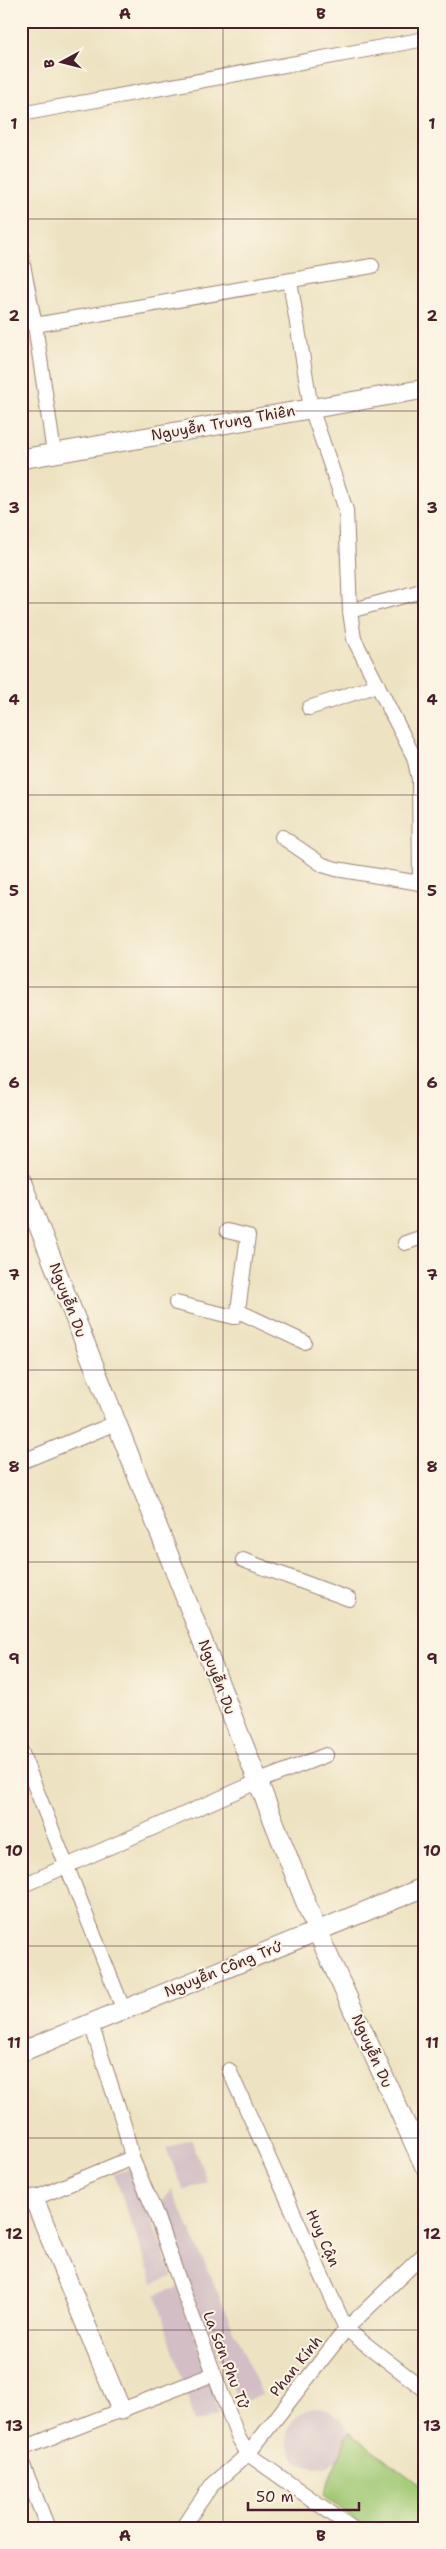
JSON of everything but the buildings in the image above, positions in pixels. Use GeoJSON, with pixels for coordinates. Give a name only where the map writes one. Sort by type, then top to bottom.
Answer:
{"type":"FeatureCollection","features":[{"type":"Feature","properties":{"kind":"main road","name":"Nguyễn Trung Thiên"},"geometry":{"type":"LineString","coordinates":[[21,459],[425,389]]}},
{"type":"Feature","properties":{"kind":"main road","name":"Nguyễn Du"},"geometry":{"type":"LineString","coordinates":[[21,1181],[317,1931],[417,2130],[425,2168]]}},
{"type":"Feature","properties":{"kind":"main road","name":"Nguyễn Công Trứ"},"geometry":{"type":"LineString","coordinates":[[21,2052],[425,1887]]}},
{"type":"Feature","properties":{"kind":"main road"},"geometry":{"type":"LineString","coordinates":[[28,2201],[121,2410]]}},
{"type":"Feature","properties":{"kind":"street"},"geometry":{"type":"LineString","coordinates":[[21,114],[425,39]]}},
{"type":"Feature","properties":{"kind":"street"},"geometry":{"type":"LineString","coordinates":[[21,255],[35,325],[54,453]]}},
{"type":"Feature","properties":{"kind":"street"},"geometry":{"type":"LineString","coordinates":[[35,325],[372,266]]}},
{"type":"Feature","properties":{"kind":"street"},"geometry":{"type":"LineString","coordinates":[[282,837],[323,865],[336,869],[420,883],[419,779],[414,757],[354,639],[350,612],[346,510],[311,408],[290,281]]}},
{"type":"Feature","properties":{"kind":"street"},"geometry":{"type":"LineString","coordinates":[[350,612],[425,590]]}},
{"type":"Feature","properties":{"kind":"street"},"geometry":{"type":"LineString","coordinates":[[309,708],[378,685]]}},
{"type":"Feature","properties":{"kind":"street"},"geometry":{"type":"LineString","coordinates":[[176,1303],[234,1317],[238,1311],[248,1236],[226,1231]]}},
{"type":"Feature","properties":{"kind":"street"},"geometry":{"type":"LineString","coordinates":[[405,1243],[425,1236]]}},
{"type":"Feature","properties":{"kind":"street"},"geometry":{"type":"LineString","coordinates":[[238,1311],[304,1342]]}},
{"type":"Feature","properties":{"kind":"street"},"geometry":{"type":"LineString","coordinates":[[21,1462],[116,1423]]}},
{"type":"Feature","properties":{"kind":"street"},"geometry":{"type":"LineString","coordinates":[[243,1560],[349,1599]]}},
{"type":"Feature","properties":{"kind":"street"},"geometry":{"type":"LineString","coordinates":[[22,1754],[124,2010]]}},
{"type":"Feature","properties":{"kind":"street"},"geometry":{"type":"LineString","coordinates":[[21,1886],[67,1868],[257,1782],[326,1755]]}},
{"type":"Feature","properties":{"kind":"street","name":"La Sơn Phu Tử"},"geometry":{"type":"LineString","coordinates":[[91,2024],[124,2125],[132,2158],[156,2212],[238,2437],[248,2454],[352,2528]]}},
{"type":"Feature","properties":{"kind":"street","name":"Huy Cận"},"geometry":{"type":"LineString","coordinates":[[230,2070],[346,2329],[425,2390]]}},
{"type":"Feature","properties":{"kind":"street"},"geometry":{"type":"LineString","coordinates":[[28,2201],[132,2158]]}},
{"type":"Feature","properties":{"kind":"street","name":"Phan Kính"},"geometry":{"type":"LineString","coordinates":[[182,2528],[211,2486],[248,2454],[346,2329],[425,2253]]}},
{"type":"Feature","properties":{"kind":"street"},"geometry":{"type":"LineString","coordinates":[[21,2449],[214,2374]]}},
{"type":"Feature","properties":{"kind":"street"},"geometry":{"type":"LineString","coordinates":[[21,2460],[48,2528]]}},
{"type":"Feature","properties":{"kind":"shaded area"},"geometry":{"type":"Polygon","coordinates":[[[191,2139],[207,2181],[183,2191],[166,2149],[191,2139]]]}},
{"type":"Feature","properties":{"kind":"shaded area"},"geometry":{"type":"Polygon","coordinates":[[[133,2167],[172,2277],[153,2283],[114,2174],[133,2167]]]}},
{"type":"Feature","properties":{"kind":"shaded area"},"geometry":{"type":"Polygon","coordinates":[[[172,2189],[262,2394],[240,2404],[155,2212],[172,2189]]]}},
{"type":"Feature","properties":{"kind":"shaded area"},"geometry":{"type":"Polygon","coordinates":[[[181,2286],[219,2415],[195,2422],[156,2294],[181,2286]]]}},
{"type":"Feature","properties":{"kind":"shaded area"},"geometry":{"type":"Polygon","coordinates":[[[317,2408],[333,2413],[338,2417],[342,2422],[347,2438],[342,2454],[338,2459],[333,2463],[317,2468],[301,2463],[296,2459],[292,2454],[287,2438],[292,2422],[296,2417],[301,2413],[317,2408]]]}},
{"type":"Feature","properties":{"kind":"green space"},"geometry":{"type":"Polygon","coordinates":[[[349,2432],[425,2489],[425,2528],[366,2528],[323,2495],[349,2432]]]}}]}
